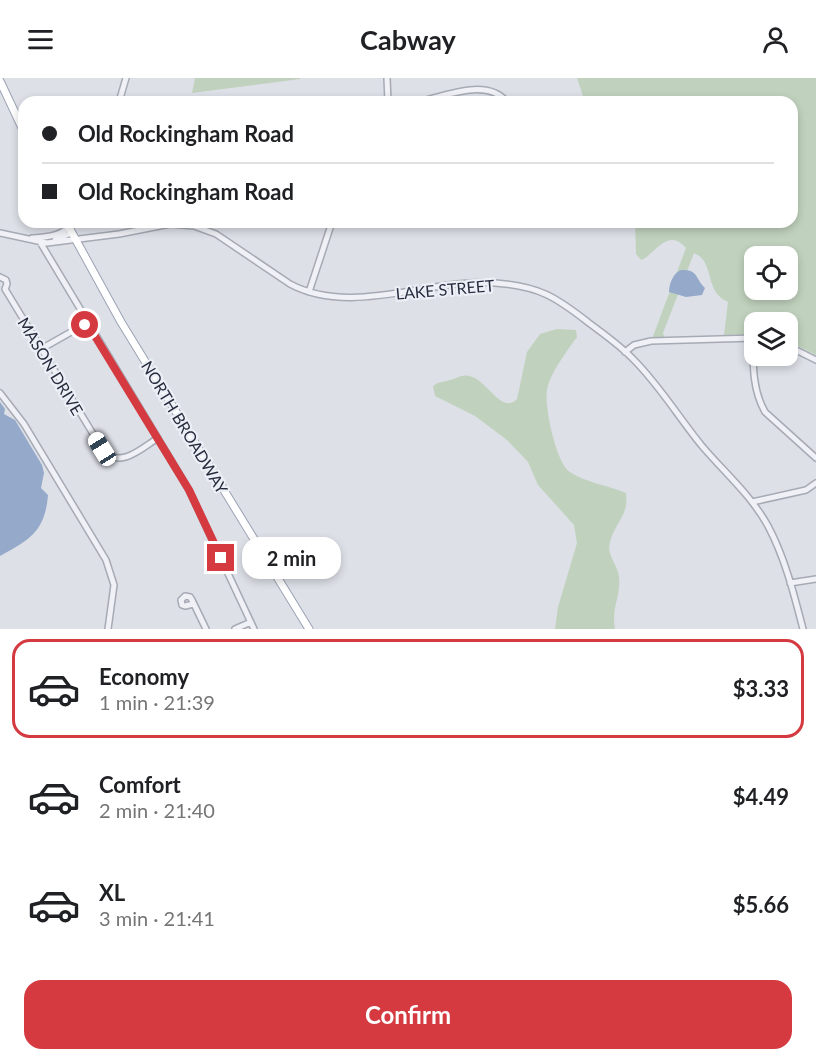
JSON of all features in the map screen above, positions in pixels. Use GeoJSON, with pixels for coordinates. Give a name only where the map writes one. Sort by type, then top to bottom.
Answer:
{"type":"FeatureCollection","features":[{"type":"Feature","properties":{"kind":"main road"},"geometry":{"type":"LineString","coordinates":[[0,81],[18,119]]}},
{"type":"Feature","properties":{"kind":"main road","name":"NORTH BROADWAY"},"geometry":{"type":"LineString","coordinates":[[71,229],[182,423],[309,629]]}},
{"type":"Feature","properties":{"kind":"street"},"geometry":{"type":"LineString","coordinates":[[121,96],[126,78]]}},
{"type":"Feature","properties":{"kind":"street"},"geometry":{"type":"LineString","coordinates":[[387,78],[388,96]]}},
{"type":"Feature","properties":{"kind":"street"},"geometry":{"type":"LineString","coordinates":[[439,96],[481,85],[503,96]]}},
{"type":"Feature","properties":{"kind":"street","name":"LAKE STREET"},"geometry":{"type":"LineString","coordinates":[[71,229],[119,234],[150,228]]}},
{"type":"Feature","properties":{"kind":"street","name":"LAKE STREET"},"geometry":{"type":"LineString","coordinates":[[200,228],[216,234],[285,281],[309,292],[331,297],[356,297],[487,283],[530,288],[551,295],[562,302],[626,352],[647,375],[702,446],[752,502],[768,527],[790,583],[803,629]]}},
{"type":"Feature","properties":{"kind":"street"},"geometry":{"type":"LineString","coordinates":[[309,292],[328,228]]}},
{"type":"Feature","properties":{"kind":"street"},"geometry":{"type":"LineString","coordinates":[[30,238],[52,236],[71,229]]}},
{"type":"Feature","properties":{"kind":"street"},"geometry":{"type":"LineString","coordinates":[[0,233],[47,243],[71,229]]}},
{"type":"Feature","properties":{"kind":"street"},"geometry":{"type":"LineString","coordinates":[[40,242],[194,500],[254,629]]}},
{"type":"Feature","properties":{"kind":"street","name":"MASON DRIVE"},"geometry":{"type":"LineString","coordinates":[[0,278],[7,281],[2,290],[107,455],[123,458],[158,438]]}},
{"type":"Feature","properties":{"kind":"street"},"geometry":{"type":"LineString","coordinates":[[41,349],[87,323]]}},
{"type":"Feature","properties":{"kind":"street"},"geometry":{"type":"LineString","coordinates":[[626,352],[634,345],[651,341],[744,338]]}},
{"type":"Feature","properties":{"kind":"street"},"geometry":{"type":"LineString","coordinates":[[798,351],[816,360]]}},
{"type":"Feature","properties":{"kind":"street"},"geometry":{"type":"LineString","coordinates":[[755,366],[756,388],[765,412],[816,458]]}},
{"type":"Feature","properties":{"kind":"street"},"geometry":{"type":"LineString","coordinates":[[0,393],[24,424],[106,560],[114,585],[108,629]]}},
{"type":"Feature","properties":{"kind":"street"},"geometry":{"type":"LineString","coordinates":[[752,502],[806,490],[816,483]]}},
{"type":"Feature","properties":{"kind":"street"},"geometry":{"type":"LineString","coordinates":[[790,583],[816,579]]}},
{"type":"Feature","properties":{"kind":"street"},"geometry":{"type":"LineString","coordinates":[[193,604],[206,629]]}},
{"type":"Feature","properties":{"kind":"street"},"geometry":{"type":"LineString","coordinates":[[235,629],[250,622]]}},
{"type":"Feature","properties":{"kind":"green space"},"geometry":{"type":"Polygon","coordinates":[[[195,78],[300,78],[300,79],[192,93],[195,78]]]}},
{"type":"Feature","properties":{"kind":"green space"},"geometry":{"type":"Polygon","coordinates":[[[577,78],[816,78],[816,355],[798,346],[798,312],[744,312],[744,334],[724,335],[728,302],[715,291],[705,263],[694,253],[663,333],[667,339],[652,339],[686,248],[679,242],[667,241],[641,260],[636,254],[635,228],[798,228],[798,96],[583,96],[577,78]]]}},
{"type":"Feature","properties":{"kind":"green space"},"geometry":{"type":"Polygon","coordinates":[[[557,329],[576,330],[577,337],[555,369],[547,390],[549,420],[560,458],[565,467],[576,476],[626,493],[624,513],[612,535],[609,547],[619,577],[619,591],[614,615],[615,629],[555,629],[558,607],[577,543],[574,525],[538,485],[528,462],[507,440],[475,416],[435,396],[433,386],[461,376],[469,376],[478,380],[500,400],[511,403],[517,399],[527,352],[540,334],[557,329]]]}},
{"type":"Feature","properties":{"kind":"water"},"geometry":{"type":"Polygon","coordinates":[[[681,270],[691,271],[696,275],[705,288],[702,295],[686,297],[669,292],[672,279],[681,270]]]}},
{"type":"Feature","properties":{"kind":"water"},"geometry":{"type":"Polygon","coordinates":[[[0,402],[5,409],[4,414],[15,420],[42,465],[44,473],[41,488],[48,495],[43,518],[34,533],[0,556],[0,402]]]}},
{"type":"Feature","properties":{"kind":"route"},"geometry":{"type":"LineString","coordinates":[[85,325],[87,323],[189,490],[221,558]]}}]}
